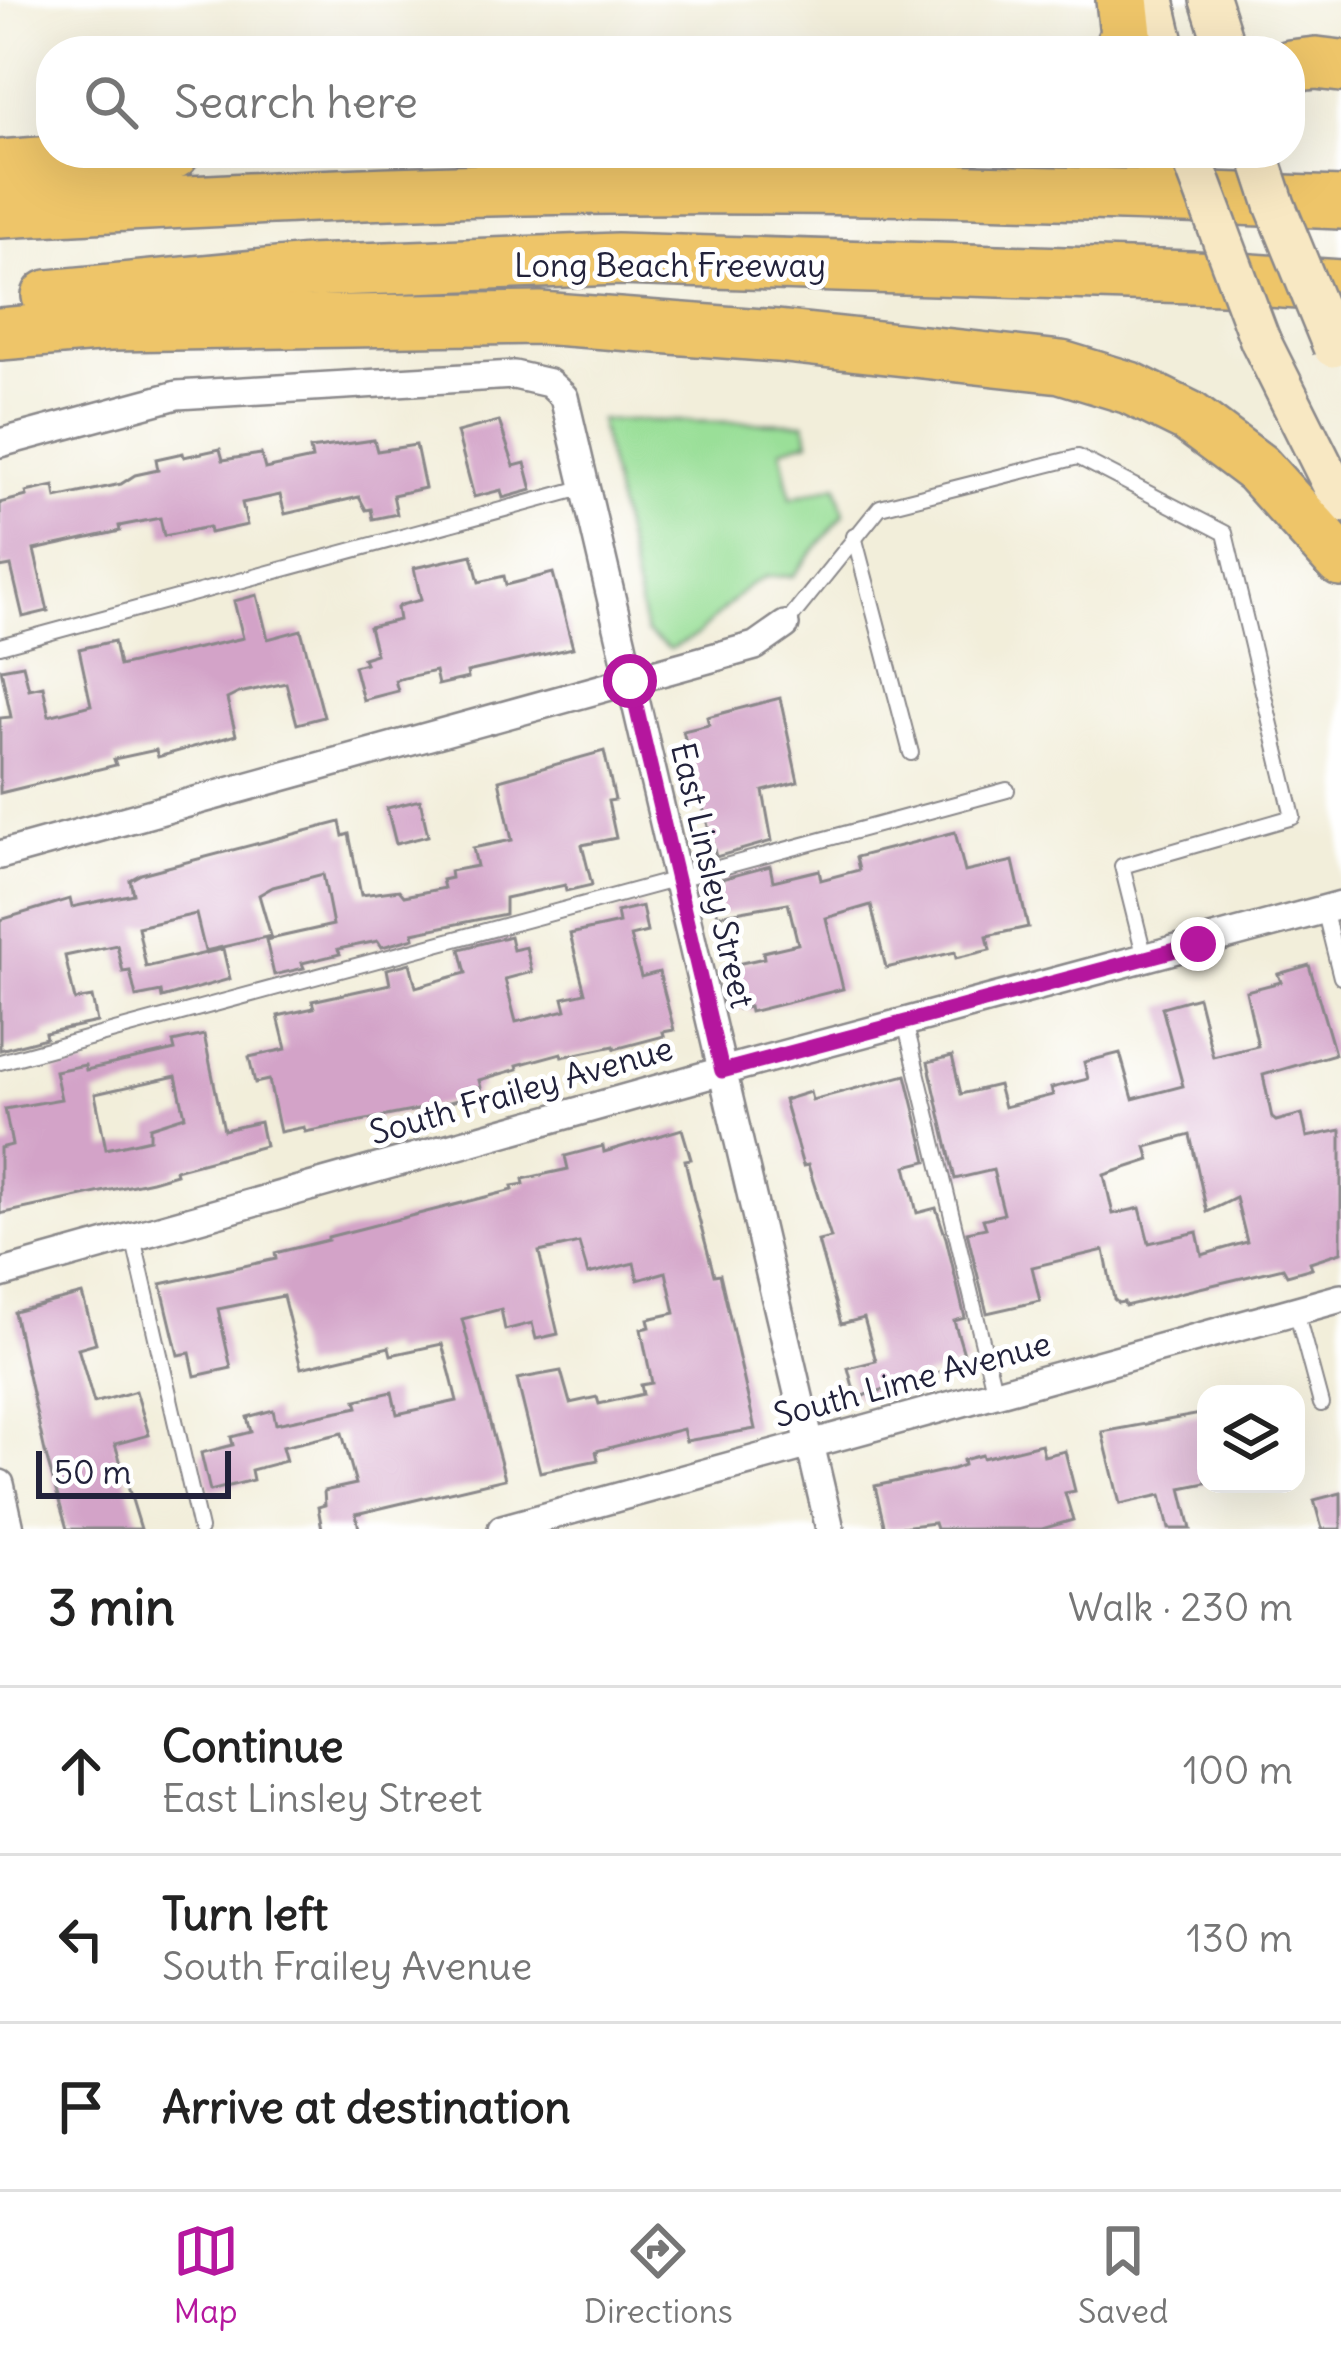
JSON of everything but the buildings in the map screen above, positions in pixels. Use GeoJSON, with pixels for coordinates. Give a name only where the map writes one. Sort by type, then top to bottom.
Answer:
{"type":"FeatureCollection","features":[{"type":"Feature","properties":{"kind":"highway"},"geometry":{"type":"LineString","coordinates":[[1122,0],[1125,36]]}},
{"type":"Feature","properties":{"kind":"highway"},"geometry":{"type":"LineString","coordinates":[[1305,64],[1341,66]]}},
{"type":"Feature","properties":{"kind":"highway"},"geometry":{"type":"LineString","coordinates":[[0,166],[36,163]]}},
{"type":"Feature","properties":{"kind":"highway"},"geometry":{"type":"LineString","coordinates":[[0,212],[300,196],[616,188],[1125,194],[1341,202]]}},
{"type":"Feature","properties":{"kind":"highway","name":"Long Beach Freeway"},"geometry":{"type":"LineString","coordinates":[[0,301],[308,271],[616,260],[1223,278],[1341,286]]}},
{"type":"Feature","properties":{"kind":"highway"},"geometry":{"type":"LineString","coordinates":[[1223,278],[1338,344]]}},
{"type":"Feature","properties":{"kind":"highway"},"geometry":{"type":"LineString","coordinates":[[0,334],[110,325],[540,318],[777,336],[1061,368],[1130,388],[1189,417],[1257,468],[1341,561]]}},
{"type":"Feature","properties":{"kind":"main road"},"geometry":{"type":"LineString","coordinates":[[1154,0],[1162,36]]}},
{"type":"Feature","properties":{"kind":"main road"},"geometry":{"type":"LineString","coordinates":[[1210,0],[1221,36]]}},
{"type":"Feature","properties":{"kind":"main road"},"geometry":{"type":"LineString","coordinates":[[1196,168],[1260,340],[1341,502]]}},
{"type":"Feature","properties":{"kind":"main road"},"geometry":{"type":"LineString","coordinates":[[1263,168],[1275,206],[1338,344]]}},
{"type":"Feature","properties":{"kind":"street","name":"East Linsley Street"},"geometry":{"type":"LineString","coordinates":[[0,443],[177,395],[514,375],[549,383],[564,397],[830,1529]]}},
{"type":"Feature","properties":{"kind":"street"},"geometry":{"type":"LineString","coordinates":[[0,855],[754,646],[785,625]]}},
{"type":"Feature","properties":{"kind":"street","name":"South Frailey Avenue"},"geometry":{"type":"LineString","coordinates":[[0,1274],[722,1071],[1332,907]]}},
{"type":"Feature","properties":{"kind":"street","name":"South Lime Avenue"},"geometry":{"type":"LineString","coordinates":[[502,1529],[1341,1298]]}},
{"type":"Feature","properties":{"kind":"street"},"geometry":{"type":"LineString","coordinates":[[0,1484],[10,1529]]}},
{"type":"Feature","properties":{"kind":"lane"},"geometry":{"type":"LineString","coordinates":[[785,625],[880,507],[1078,457],[1225,533],[1293,818],[1122,866],[1145,958]]}},
{"type":"Feature","properties":{"kind":"lane"},"geometry":{"type":"LineString","coordinates":[[0,646],[586,487]]}},
{"type":"Feature","properties":{"kind":"lane"},"geometry":{"type":"LineString","coordinates":[[854,536],[910,753]]}},
{"type":"Feature","properties":{"kind":"lane"},"geometry":{"type":"LineString","coordinates":[[0,1062],[1006,790]]}},
{"type":"Feature","properties":{"kind":"lane"},"geometry":{"type":"LineString","coordinates":[[1332,907],[1341,977]]}},
{"type":"Feature","properties":{"kind":"lane"},"geometry":{"type":"LineString","coordinates":[[905,1022],[994,1394]]}},
{"type":"Feature","properties":{"kind":"lane"},"geometry":{"type":"LineString","coordinates":[[133,1237],[200,1529]]}},
{"type":"Feature","properties":{"kind":"lane"},"geometry":{"type":"LineString","coordinates":[[1296,1311],[1321,1404]]}},
{"type":"Feature","properties":{"kind":"green space"},"geometry":{"type":"Polygon","coordinates":[[[599,420],[805,423],[809,441],[781,449],[791,498],[837,485],[844,514],[793,576],[765,577],[747,587],[696,636],[670,649],[646,633],[599,420]]]}},
{"type":"Feature","properties":{"kind":"route"},"geometry":{"type":"LineString","coordinates":[[630,681],[722,1071],[1198,944]]}}]}
